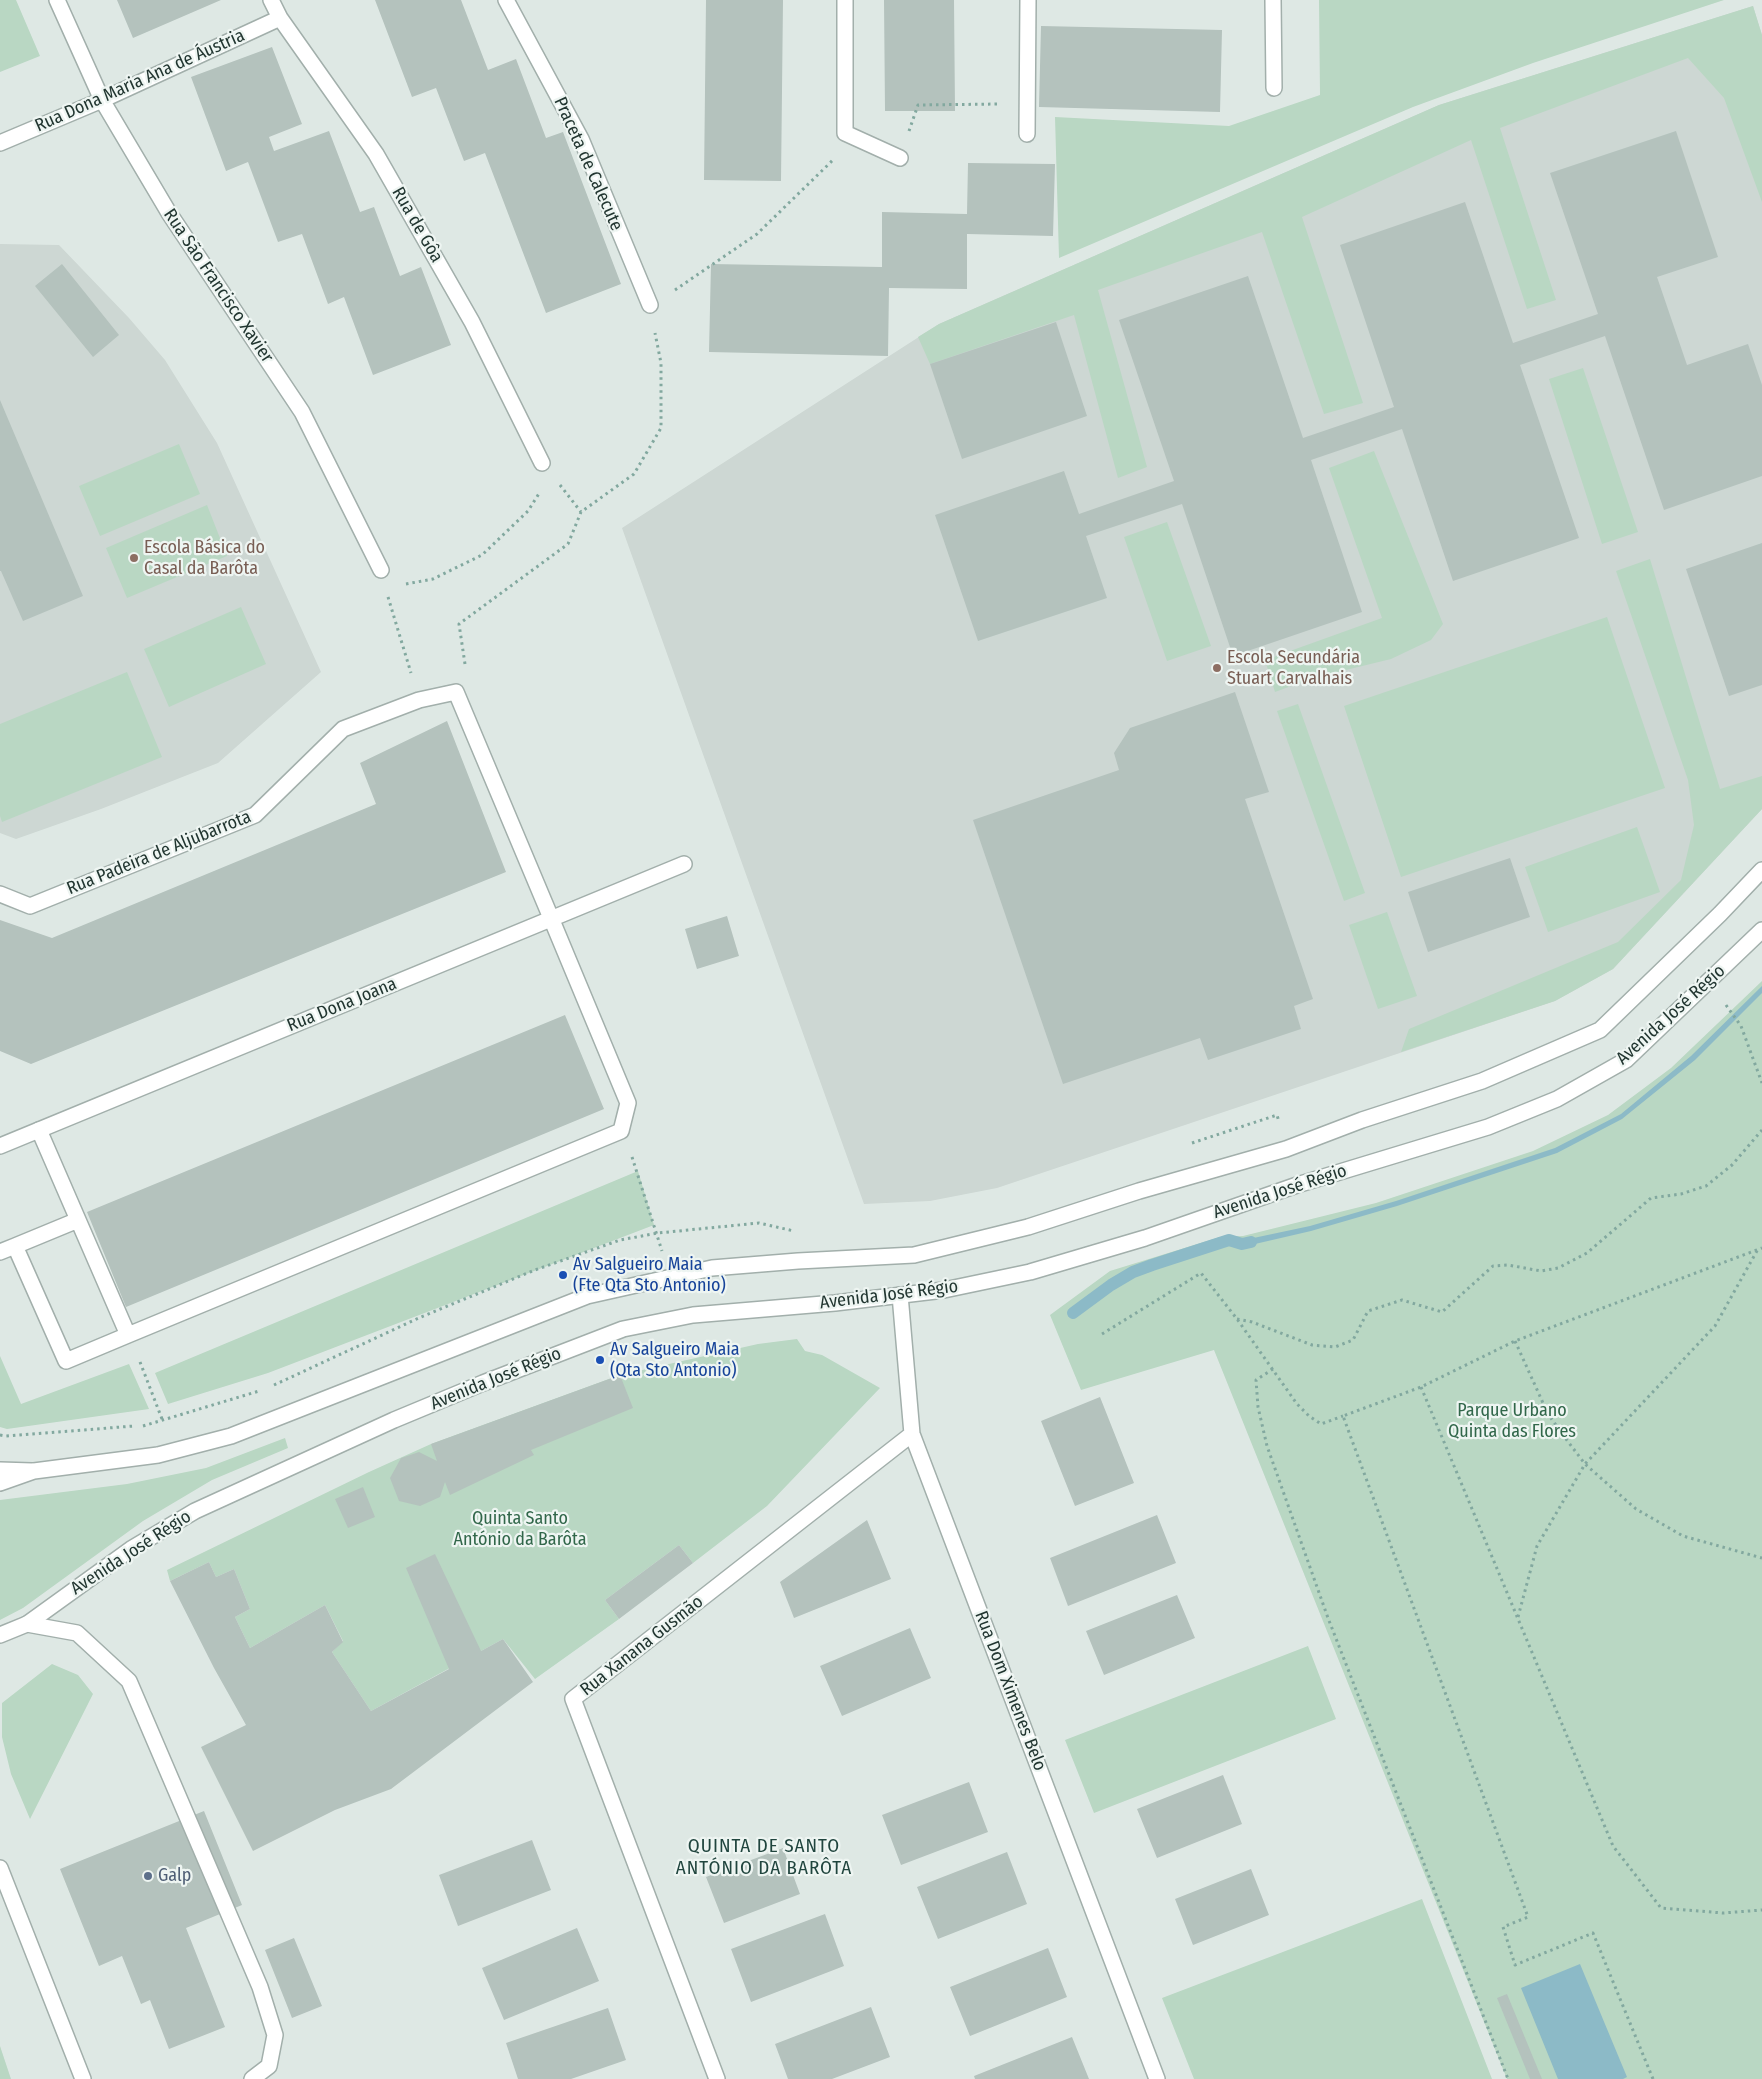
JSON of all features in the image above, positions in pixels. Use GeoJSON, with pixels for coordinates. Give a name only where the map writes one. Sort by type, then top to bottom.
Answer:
{"type":"FeatureCollection","features":[{"type":"Feature","properties":{"kind":"street","name":"Rua São Francisco Xavier"},"geometry":{"type":"LineString","coordinates":[[58,0],[102,100],[169,213],[302,412],[381,570]]}},
{"type":"Feature","properties":{"kind":"street","name":"Rua de Gôa"},"geometry":{"type":"LineString","coordinates":[[271,0],[280,18],[376,154],[472,322],[542,463]]}},
{"type":"Feature","properties":{"kind":"street","name":"Praceta de Calecute"},"geometry":{"type":"LineString","coordinates":[[506,0],[581,139],[650,305]]}},
{"type":"Feature","properties":{"kind":"street"},"geometry":{"type":"LineString","coordinates":[[845,0],[845,133],[900,158]]}},
{"type":"Feature","properties":{"kind":"street"},"geometry":{"type":"LineString","coordinates":[[1027,134],[1028,0]]}},
{"type":"Feature","properties":{"kind":"street"},"geometry":{"type":"LineString","coordinates":[[1274,0],[1274,88]]}},
{"type":"Feature","properties":{"kind":"street","name":"Rua Dona Maria Ana de Áustria"},"geometry":{"type":"LineString","coordinates":[[0,143],[102,100],[280,18]]}},
{"type":"Feature","properties":{"kind":"street","name":"Rua Padeira de Aljubarrota"},"geometry":{"type":"LineString","coordinates":[[0,894],[30,906],[255,815],[343,729],[419,700],[456,692],[551,918]]}},
{"type":"Feature","properties":{"kind":"street","name":"Rua Dona Joana"},"geometry":{"type":"LineString","coordinates":[[0,1146],[684,864]]}},
{"type":"Feature","properties":{"kind":"street","name":"Avenida José Régio"},"geometry":{"type":"LineString","coordinates":[[0,1483],[34,1471],[158,1455],[231,1436],[586,1296],[712,1268],[914,1255],[1028,1226],[1139,1191],[1286,1149],[1362,1120],[1482,1081],[1600,1030],[1720,914],[1762,870]]}},
{"type":"Feature","properties":{"kind":"street"},"geometry":{"type":"LineString","coordinates":[[14,1246],[66,1362],[621,1131],[628,1104],[551,918]]}},
{"type":"Feature","properties":{"kind":"street","name":"Avenida José Régio"},"geometry":{"type":"LineString","coordinates":[[0,1635],[27,1624],[131,1549],[195,1511],[394,1420],[482,1383],[615,1333],[693,1315],[835,1303],[944,1290],[1030,1272],[1145,1238],[1298,1185],[1488,1127],[1557,1099],[1626,1060],[1762,930]]}},
{"type":"Feature","properties":{"kind":"street"},"geometry":{"type":"LineString","coordinates":[[39,1130],[128,1335]]}},
{"type":"Feature","properties":{"kind":"street"},"geometry":{"type":"LineString","coordinates":[[0,1252],[78,1220]]}},
{"type":"Feature","properties":{"kind":"street","name":"Rua Dom Ximenes Belo"},"geometry":{"type":"LineString","coordinates":[[900,1295],[912,1434],[1156,2079]]}},
{"type":"Feature","properties":{"kind":"street","name":"Rua Xanana Gusmão"},"geometry":{"type":"LineString","coordinates":[[717,2079],[573,1699],[912,1434]]}},
{"type":"Feature","properties":{"kind":"street"},"geometry":{"type":"LineString","coordinates":[[0,1470],[34,1471]]}},
{"type":"Feature","properties":{"kind":"street"},"geometry":{"type":"LineString","coordinates":[[27,1624],[77,1633],[129,1681],[260,1987],[275,2035],[269,2066],[252,2079]]}},
{"type":"Feature","properties":{"kind":"street"},"geometry":{"type":"LineString","coordinates":[[0,1868],[83,2079]]}},
{"type":"Feature","properties":{"kind":"path"},"geometry":{"type":"LineString","coordinates":[[900,158],[918,105],[1027,104]]}},
{"type":"Feature","properties":{"kind":"path"},"geometry":{"type":"LineString","coordinates":[[468,671],[464,662],[460,624],[568,544],[582,512],[634,474],[662,428],[661,363],[650,305],[692,279],[757,234],[856,138]]}},
{"type":"Feature","properties":{"kind":"path"},"geometry":{"type":"LineString","coordinates":[[386,588],[433,579],[482,555],[528,511],[542,490]]}},
{"type":"Feature","properties":{"kind":"path"},"geometry":{"type":"LineString","coordinates":[[381,570],[419,700]]}},
{"type":"Feature","properties":{"kind":"path"},"geometry":{"type":"LineString","coordinates":[[1726,1005],[1741,1026],[1762,1083]]}},
{"type":"Feature","properties":{"kind":"path"},"geometry":{"type":"LineString","coordinates":[[1191,1143],[1277,1115]]}},
{"type":"Feature","properties":{"kind":"path"},"geometry":{"type":"LineString","coordinates":[[1237,1319],[1252,1322],[1312,1345],[1335,1348],[1353,1340],[1368,1311],[1402,1300],[1442,1312],[1493,1266],[1508,1265],[1541,1271],[1558,1268],[1587,1253],[1650,1198],[1681,1194],[1706,1186],[1732,1165],[1762,1130]]}},
{"type":"Feature","properties":{"kind":"path"},"geometry":{"type":"LineString","coordinates":[[621,1131],[638,1171],[663,1255]]}},
{"type":"Feature","properties":{"kind":"path"},"geometry":{"type":"LineString","coordinates":[[273,1386],[421,1317],[535,1270],[620,1240],[658,1233],[759,1223],[802,1232]]}},
{"type":"Feature","properties":{"kind":"path"},"geometry":{"type":"LineString","coordinates":[[1102,1334],[1201,1274],[1237,1319],[1297,1404],[1308,1416],[1320,1424],[1421,1387],[1515,1341],[1760,1248]]}},
{"type":"Feature","properties":{"kind":"path"},"geometry":{"type":"LineString","coordinates":[[1518,1618],[1537,1546],[1585,1464],[1715,1326],[1760,1248]]}},
{"type":"Feature","properties":{"kind":"path"},"geometry":{"type":"LineString","coordinates":[[1515,1341],[1548,1414],[1585,1464],[1636,1509],[1683,1536],[1762,1558]]}},
{"type":"Feature","properties":{"kind":"path"},"geometry":{"type":"LineString","coordinates":[[138,1358],[164,1426]]}},
{"type":"Feature","properties":{"kind":"path"},"geometry":{"type":"LineString","coordinates":[[1273,1369],[1256,1380],[1258,1406],[1267,1446],[1328,1618],[1508,2079]]}},
{"type":"Feature","properties":{"kind":"path"},"geometry":{"type":"LineString","coordinates":[[1421,1387],[1612,1846],[1661,1908],[1723,1913],[1762,1910]]}},
{"type":"Feature","properties":{"kind":"path"},"geometry":{"type":"LineString","coordinates":[[0,1435],[143,1426],[264,1390]]}},
{"type":"Feature","properties":{"kind":"path"},"geometry":{"type":"LineString","coordinates":[[1343,1416],[1528,1917],[1503,1927],[1515,1964],[1593,1933],[1653,2079]]}},
{"type":"Feature","properties":{"kind":"shaded area","name":"Escola Secundária Stuart Carvalhais"},"geometry":{"type":"Polygon","coordinates":[[[1753,6],[1762,35],[1762,809],[1613,969],[1555,1001],[997,1188],[930,1201],[864,1204],[622,528],[939,324],[1439,105],[1753,6]]]}},
{"type":"Feature","properties":{"kind":"shaded area","name":"Escola Básica do Casal da Barôta"},"geometry":{"type":"Polygon","coordinates":[[[0,244],[59,245],[129,318],[165,360],[217,443],[321,672],[218,763],[101,809],[16,839],[0,833],[0,244]]]}},
{"type":"Feature","properties":{"kind":"green space"},"geometry":{"type":"Polygon","coordinates":[[[0,0],[16,0],[40,56],[0,72],[0,0]]]}},
{"type":"Feature","properties":{"kind":"green space"},"geometry":{"type":"Polygon","coordinates":[[[1319,0],[1724,0],[1533,63],[1413,107],[1059,258],[1055,117],[1229,126],[1320,95],[1319,0]]]}},
{"type":"Feature","properties":{"kind":"green space"},"geometry":{"type":"Polygon","coordinates":[[[1753,6],[1762,35],[1762,202],[1724,98],[1688,58],[1500,128],[1556,300],[1527,309],[1471,140],[1302,217],[1363,403],[1324,414],[1262,232],[1098,290],[1147,467],[1118,478],[1074,315],[930,364],[918,337],[939,324],[1439,105],[1753,6]]]}},
{"type":"Feature","properties":{"kind":"green space"},"geometry":{"type":"Polygon","coordinates":[[[1583,368],[1638,532],[1602,544],[1549,379],[1583,368]]]}},
{"type":"Feature","properties":{"kind":"green space"},"geometry":{"type":"Polygon","coordinates":[[[179,444],[200,494],[100,536],[79,486],[179,444]]]}},
{"type":"Feature","properties":{"kind":"green space"},"geometry":{"type":"Polygon","coordinates":[[[1374,451],[1443,624],[1431,640],[1391,659],[1313,678],[1275,692],[1265,660],[1382,618],[1329,468],[1374,451]]]}},
{"type":"Feature","properties":{"kind":"green space"},"geometry":{"type":"Polygon","coordinates":[[[207,505],[227,556],[127,598],[106,548],[207,505]]]}},
{"type":"Feature","properties":{"kind":"green space"},"geometry":{"type":"Polygon","coordinates":[[[1167,522],[1211,646],[1167,661],[1124,537],[1167,522]]]}},
{"type":"Feature","properties":{"kind":"green space"},"geometry":{"type":"Polygon","coordinates":[[[1650,559],[1720,789],[1762,776],[1762,809],[1613,969],[1555,1001],[1401,1052],[1409,1029],[1618,942],[1681,880],[1694,825],[1688,780],[1616,571],[1650,559]]]}},
{"type":"Feature","properties":{"kind":"green space"},"geometry":{"type":"Polygon","coordinates":[[[241,607],[266,664],[169,707],[144,649],[241,607]]]}},
{"type":"Feature","properties":{"kind":"green space"},"geometry":{"type":"Polygon","coordinates":[[[1607,617],[1665,788],[1401,877],[1344,706],[1607,617]]]}},
{"type":"Feature","properties":{"kind":"green space"},"geometry":{"type":"Polygon","coordinates":[[[127,672],[162,757],[2,822],[0,816],[0,724],[127,672]]]}},
{"type":"Feature","properties":{"kind":"green space"},"geometry":{"type":"Polygon","coordinates":[[[1298,704],[1365,893],[1344,901],[1277,711],[1298,704]]]}},
{"type":"Feature","properties":{"kind":"green space"},"geometry":{"type":"Polygon","coordinates":[[[1637,827],[1660,892],[1548,932],[1525,867],[1637,827]]]}},
{"type":"Feature","properties":{"kind":"green space"},"geometry":{"type":"Polygon","coordinates":[[[1387,912],[1417,996],[1378,1009],[1349,925],[1387,912]]]}},
{"type":"Feature","properties":{"kind":"green space","name":"Parque Urbano Quinta das Flores"},"geometry":{"type":"Polygon","coordinates":[[[1762,981],[1762,2079],[1507,2079],[1214,1350],[1081,1390],[1050,1315],[1110,1271],[1220,1237],[1243,1236],[1376,1203],[1533,1151],[1608,1115],[1671,1068],[1762,981]]]}},
{"type":"Feature","properties":{"kind":"green space"},"geometry":{"type":"Polygon","coordinates":[[[638,1171],[654,1225],[268,1373],[168,1404],[155,1373],[638,1171]]]}},
{"type":"Feature","properties":{"kind":"green space","name":"Quinta Santo António da Barôta"},"geometry":{"type":"Polygon","coordinates":[[[797,1339],[805,1351],[822,1355],[880,1388],[767,1506],[693,1563],[679,1545],[605,1600],[619,1619],[535,1679],[503,1639],[371,1711],[332,1652],[343,1641],[325,1605],[250,1648],[235,1617],[250,1609],[234,1569],[216,1577],[209,1562],[170,1581],[167,1570],[431,1444],[620,1375],[758,1344],[797,1339]]]}},
{"type":"Feature","properties":{"kind":"green space"},"geometry":{"type":"Polygon","coordinates":[[[0,1356],[21,1404],[129,1364],[149,1409],[7,1429],[0,1427],[0,1356]]]}},
{"type":"Feature","properties":{"kind":"green space"},"geometry":{"type":"Polygon","coordinates":[[[285,1438],[288,1448],[212,1480],[143,1521],[23,1608],[0,1620],[0,1500],[127,1484],[206,1468],[285,1438]]]}},
{"type":"Feature","properties":{"kind":"green space"},"geometry":{"type":"Polygon","coordinates":[[[1308,1646],[1336,1719],[1094,1813],[1065,1740],[1308,1646]]]}},
{"type":"Feature","properties":{"kind":"green space"},"geometry":{"type":"Polygon","coordinates":[[[52,1664],[78,1675],[93,1694],[30,1819],[11,1774],[2,1737],[2,1703],[52,1664]]]}},
{"type":"Feature","properties":{"kind":"green space"},"geometry":{"type":"Polygon","coordinates":[[[1422,1899],[1492,2079],[1194,2079],[1162,1998],[1422,1899]]]}},
{"type":"Feature","properties":{"kind":"green space"},"geometry":{"type":"Polygon","coordinates":[[[0,2046],[11,2079],[0,2079],[0,2046]]]}},
{"type":"Feature","properties":{"kind":"water"},"geometry":{"type":"Polygon","coordinates":[[[1762,986],[1762,993],[1695,1060],[1622,1119],[1557,1153],[1397,1206],[1311,1231],[1242,1247],[1238,1246],[1235,1240],[1244,1240],[1310,1226],[1396,1201],[1555,1148],[1621,1114],[1691,1056],[1762,986]]]}},
{"type":"Feature","properties":{"kind":"water"},"geometry":{"type":"Polygon","coordinates":[[[1580,1964],[1627,2077],[1623,2079],[1558,2079],[1521,1988],[1580,1964]]]}},
{"type":"Feature","properties":{"kind":"building"},"geometry":{"type":"Polygon","coordinates":[[[117,0],[221,0],[133,38],[117,0]]]}},
{"type":"Feature","properties":{"kind":"building"},"geometry":{"type":"Polygon","coordinates":[[[375,0],[461,0],[488,70],[516,59],[546,138],[563,132],[621,284],[546,313],[485,153],[464,161],[436,88],[412,97],[375,0]]]}},
{"type":"Feature","properties":{"kind":"building"},"geometry":{"type":"Polygon","coordinates":[[[706,0],[783,0],[781,181],[704,180],[706,0]]]}},
{"type":"Feature","properties":{"kind":"building"},"geometry":{"type":"Polygon","coordinates":[[[884,0],[954,0],[955,111],[885,111],[884,0]]]}},
{"type":"Feature","properties":{"kind":"building"},"geometry":{"type":"Polygon","coordinates":[[[1041,26],[1222,30],[1220,112],[1039,107],[1041,26]]]}},
{"type":"Feature","properties":{"kind":"building"},"geometry":{"type":"Polygon","coordinates":[[[272,47],[302,124],[269,137],[274,151],[329,131],[360,212],[374,207],[400,276],[421,267],[451,345],[373,375],[344,297],[328,304],[302,234],[278,242],[248,162],[226,171],[191,77],[272,47]]]}},
{"type":"Feature","properties":{"kind":"building"},"geometry":{"type":"Polygon","coordinates":[[[1676,131],[1718,257],[1657,277],[1687,365],[1748,344],[1762,385],[1762,476],[1664,510],[1605,336],[1520,365],[1579,538],[1453,581],[1402,429],[1311,460],[1362,612],[1233,656],[1182,504],[1086,536],[1107,598],[978,641],[935,515],[1064,471],[1079,514],[1174,481],[1119,320],[1248,276],[1303,438],[1394,407],[1340,245],[1465,202],[1513,343],[1598,314],[1550,173],[1676,131]]]}},
{"type":"Feature","properties":{"kind":"building"},"geometry":{"type":"Polygon","coordinates":[[[968,163],[1055,164],[1053,236],[967,234],[967,289],[889,288],[888,356],[709,352],[711,264],[882,267],[882,212],[967,214],[968,163]]]}},
{"type":"Feature","properties":{"kind":"building"},"geometry":{"type":"Polygon","coordinates":[[[62,264],[119,335],[93,357],[35,286],[62,264]]]}},
{"type":"Feature","properties":{"kind":"building"},"geometry":{"type":"Polygon","coordinates":[[[1056,322],[1087,416],[962,459],[930,364],[1056,322]]]}},
{"type":"Feature","properties":{"kind":"building"},"geometry":{"type":"Polygon","coordinates":[[[0,400],[83,596],[23,621],[0,571],[0,400]]]}},
{"type":"Feature","properties":{"kind":"building"},"geometry":{"type":"Polygon","coordinates":[[[1762,543],[1762,685],[1729,696],[1686,569],[1762,543]]]}},
{"type":"Feature","properties":{"kind":"building"},"geometry":{"type":"Polygon","coordinates":[[[1235,692],[1269,792],[1245,799],[1313,999],[1294,1006],[1301,1029],[1208,1060],[1200,1038],[1063,1084],[973,820],[1119,770],[1114,753],[1130,728],[1235,692]]]}},
{"type":"Feature","properties":{"kind":"building"},"geometry":{"type":"Polygon","coordinates":[[[447,721],[506,872],[31,1064],[0,1051],[0,920],[52,938],[376,804],[360,763],[447,721]]]}},
{"type":"Feature","properties":{"kind":"building"},"geometry":{"type":"Polygon","coordinates":[[[1510,858],[1530,917],[1428,952],[1408,892],[1510,858]]]}},
{"type":"Feature","properties":{"kind":"building"},"geometry":{"type":"Polygon","coordinates":[[[727,916],[739,956],[697,969],[685,929],[727,916]]]}},
{"type":"Feature","properties":{"kind":"building"},"geometry":{"type":"Polygon","coordinates":[[[565,1015],[604,1109],[126,1307],[87,1212],[565,1015]]]}},
{"type":"Feature","properties":{"kind":"building"},"geometry":{"type":"Polygon","coordinates":[[[620,1375],[633,1408],[531,1450],[534,1455],[450,1495],[445,1482],[440,1497],[420,1506],[399,1501],[390,1478],[401,1458],[419,1452],[437,1461],[431,1444],[620,1375]]]}},
{"type":"Feature","properties":{"kind":"building"},"geometry":{"type":"Polygon","coordinates":[[[1100,1397],[1134,1483],[1075,1506],[1041,1421],[1100,1397]]]}},
{"type":"Feature","properties":{"kind":"building"},"geometry":{"type":"Polygon","coordinates":[[[363,1487],[375,1517],[348,1528],[335,1499],[363,1487]]]}},
{"type":"Feature","properties":{"kind":"building"},"geometry":{"type":"Polygon","coordinates":[[[1157,1515],[1176,1563],[1068,1606],[1050,1558],[1157,1515]]]}},
{"type":"Feature","properties":{"kind":"building"},"geometry":{"type":"Polygon","coordinates":[[[867,1520],[891,1579],[794,1618],[780,1582],[867,1520]]]}},
{"type":"Feature","properties":{"kind":"building"},"geometry":{"type":"Polygon","coordinates":[[[679,1545],[693,1563],[619,1619],[605,1600],[679,1545]]]}},
{"type":"Feature","properties":{"kind":"building"},"geometry":{"type":"Polygon","coordinates":[[[435,1554],[481,1651],[503,1639],[533,1682],[391,1789],[335,1810],[253,1851],[201,1747],[246,1725],[214,1668],[170,1581],[209,1562],[216,1577],[234,1569],[250,1609],[235,1617],[250,1648],[325,1605],[343,1642],[332,1652],[371,1711],[449,1669],[406,1568],[435,1554]]]}},
{"type":"Feature","properties":{"kind":"building"},"geometry":{"type":"Polygon","coordinates":[[[1177,1595],[1195,1638],[1104,1675],[1086,1631],[1177,1595]]]}},
{"type":"Feature","properties":{"kind":"building"},"geometry":{"type":"Polygon","coordinates":[[[910,1628],[931,1678],[842,1716],[820,1666],[910,1628]]]}},
{"type":"Feature","properties":{"kind":"building"},"geometry":{"type":"Polygon","coordinates":[[[1223,1775],[1242,1824],[1157,1858],[1137,1809],[1223,1775]]]}},
{"type":"Feature","properties":{"kind":"building"},"geometry":{"type":"Polygon","coordinates":[[[969,1782],[988,1832],[901,1865],[882,1815],[969,1782]]]}},
{"type":"Feature","properties":{"kind":"building"},"geometry":{"type":"Polygon","coordinates":[[[204,1811],[242,1905],[186,1928],[225,2027],[169,2049],[150,2000],[141,2004],[122,1956],[99,1966],[60,1869],[204,1811]]]}},
{"type":"Feature","properties":{"kind":"building"},"geometry":{"type":"Polygon","coordinates":[[[532,1840],[551,1890],[458,1926],[439,1875],[532,1840]]]}},
{"type":"Feature","properties":{"kind":"building"},"geometry":{"type":"Polygon","coordinates":[[[783,1848],[800,1894],[724,1923],[706,1877],[783,1848]]]}},
{"type":"Feature","properties":{"kind":"building"},"geometry":{"type":"Polygon","coordinates":[[[1007,1852],[1027,1904],[938,1939],[917,1887],[1007,1852]]]}},
{"type":"Feature","properties":{"kind":"building"},"geometry":{"type":"Polygon","coordinates":[[[1251,1869],[1269,1915],[1193,1945],[1175,1899],[1251,1869]]]}},
{"type":"Feature","properties":{"kind":"building"},"geometry":{"type":"Polygon","coordinates":[[[825,1914],[844,1966],[751,2002],[731,1949],[825,1914]]]}},
{"type":"Feature","properties":{"kind":"building"},"geometry":{"type":"Polygon","coordinates":[[[577,1928],[599,1981],[504,2020],[482,1968],[577,1928]]]}},
{"type":"Feature","properties":{"kind":"building"},"geometry":{"type":"Polygon","coordinates":[[[294,1938],[322,2006],[292,2018],[265,1950],[294,1938]]]}},
{"type":"Feature","properties":{"kind":"building"},"geometry":{"type":"Polygon","coordinates":[[[1048,1948],[1067,1997],[970,2036],[950,1987],[1048,1948]]]}},
{"type":"Feature","properties":{"kind":"building"},"geometry":{"type":"Polygon","coordinates":[[[1507,1994],[1542,2079],[1530,2079],[1497,1998],[1507,1994]]]}},
{"type":"Feature","properties":{"kind":"building"},"geometry":{"type":"Polygon","coordinates":[[[871,2007],[890,2057],[832,2079],[788,2079],[775,2044],[871,2007]]]}},
{"type":"Feature","properties":{"kind":"building"},"geometry":{"type":"Polygon","coordinates":[[[608,2008],[626,2060],[571,2079],[518,2079],[506,2043],[608,2008]]]}},
{"type":"Feature","properties":{"kind":"building"},"geometry":{"type":"Polygon","coordinates":[[[1072,2037],[1089,2079],[975,2079],[974,2076],[1072,2037]]]}},
{"type":"Feature","properties":{"kind":"waterway"},"geometry":{"type":"LineString","coordinates":[[1073,1313],[1111,1285],[1133,1272],[1229,1240],[1242,1244],[1251,1242]]}},
{"type":"Feature","properties":{"kind":"place","name":"Escola Básica do Casal da Barôta"},"geometry":{"type":"Point","coordinates":[134,558]}},
{"type":"Feature","properties":{"kind":"place","name":"Escola Secundária Stuart Carvalhais"},"geometry":{"type":"Point","coordinates":[1217,668]}},
{"type":"Feature","properties":{"kind":"place","name":"Av Salgueiro Maia (Fte Qta Sto Antonio)"},"geometry":{"type":"Point","coordinates":[563,1275]}},
{"type":"Feature","properties":{"kind":"place","name":"Av Salgueiro Maia (Qta Sto Antonio)"},"geometry":{"type":"Point","coordinates":[600,1360]}},
{"type":"Feature","properties":{"kind":"place","name":"Galp"},"geometry":{"type":"Point","coordinates":[148,1876]}},
{"type":"Feature","properties":{"kind":"district","name":"QUINTA DE SANTO ANTÓNIO DA BARÔTA"},"geometry":{"type":"Point","coordinates":[764,1858]}}]}
